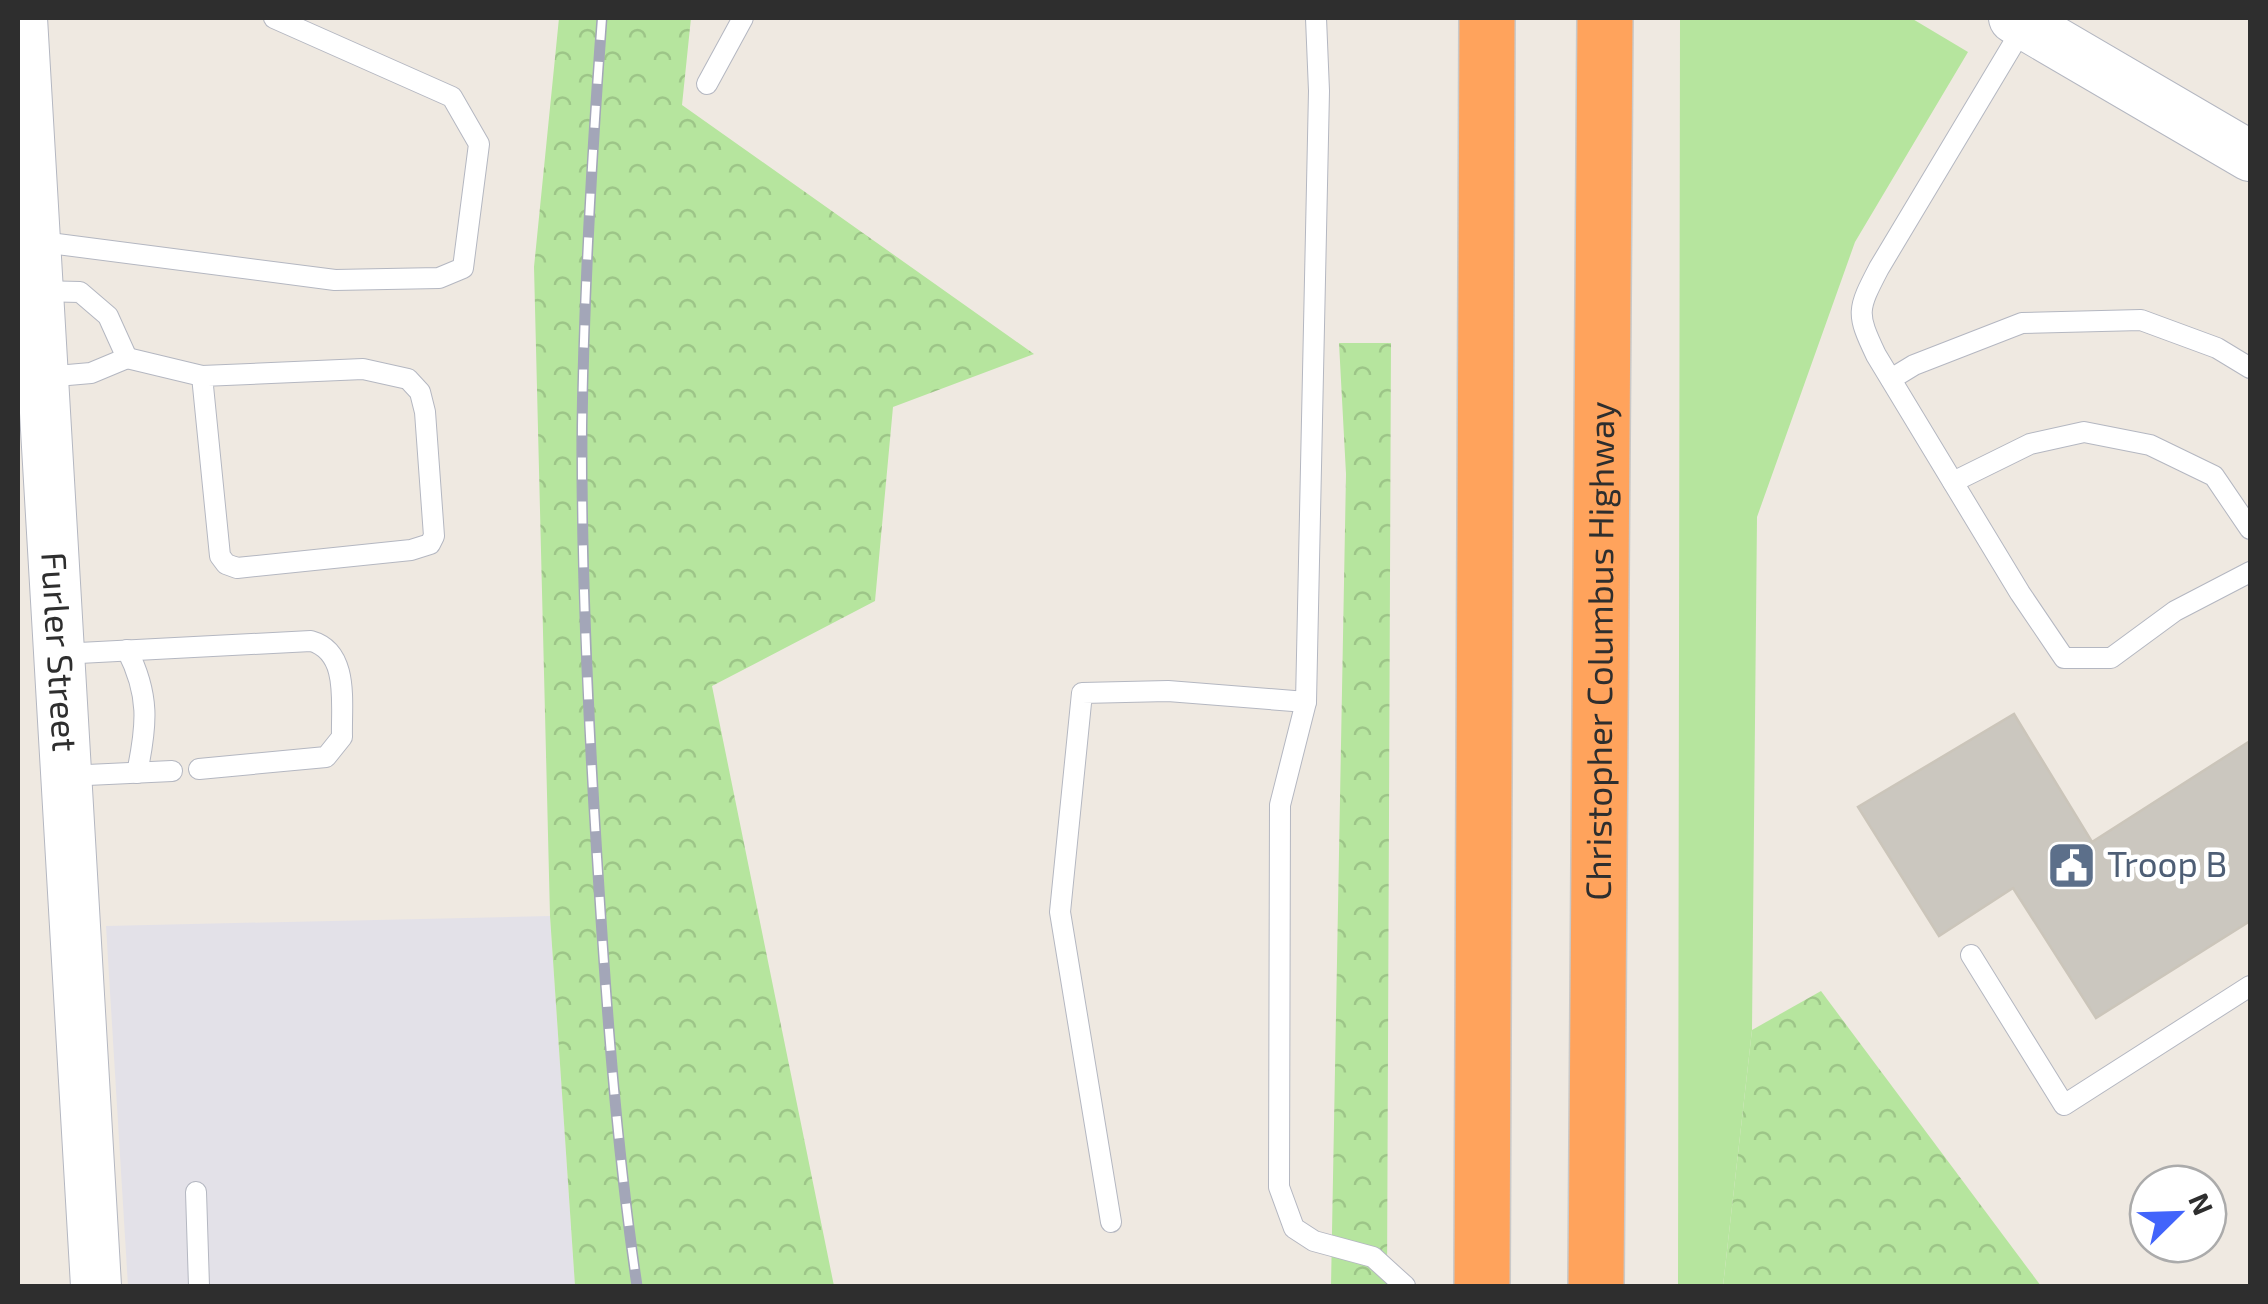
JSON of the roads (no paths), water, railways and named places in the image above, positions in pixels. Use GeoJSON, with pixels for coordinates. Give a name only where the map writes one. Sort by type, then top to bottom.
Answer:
{"type":"FeatureCollection","features":[{"type":"Feature","properties":{"kind":"highway"},"geometry":{"type":"LineString","coordinates":[[1482,1286],[1487,18]]}},
{"type":"Feature","properties":{"kind":"highway","name":"Christopher Columbus Highway"},"geometry":{"type":"LineString","coordinates":[[1596,1286],[1604,18]]}},
{"type":"Feature","properties":{"kind":"street","name":"Furler Street"},"geometry":{"type":"LineString","coordinates":[[22,18],[96,1286]]}},
{"type":"Feature","properties":{"kind":"street"},"geometry":{"type":"LineString","coordinates":[[2038,25],[2250,156]]}},
{"type":"Feature","properties":{"kind":"lane"},"geometry":{"type":"LineString","coordinates":[[34,241],[334,280],[439,278],[463,268],[479,144],[452,96],[274,18]]}},
{"type":"Feature","properties":{"kind":"lane"},"geometry":{"type":"LineString","coordinates":[[707,84],[743,18]]}},
{"type":"Feature","properties":{"kind":"lane"},"geometry":{"type":"LineString","coordinates":[[1316,18],[1319,91],[1306,702],[1280,805],[1279,1187],[1294,1228],[1314,1240],[1373,1257],[1405,1286]]}},
{"type":"Feature","properties":{"kind":"lane"},"geometry":{"type":"LineString","coordinates":[[2038,25],[1862,300],[1860,322],[2020,594],[2064,658],[2111,658],[2155,624],[2250,572]]}},
{"type":"Feature","properties":{"kind":"lane"},"geometry":{"type":"LineString","coordinates":[[38,291],[80,292],[108,316],[127,358]]}},
{"type":"Feature","properties":{"kind":"lane"},"geometry":{"type":"LineString","coordinates":[[1891,378],[1914,364],[2022,323],[2082,321],[2141,320],[2217,348],[2250,368]]}},
{"type":"Feature","properties":{"kind":"lane"},"geometry":{"type":"LineString","coordinates":[[43,377],[92,374],[127,358],[202,376],[363,369],[408,380],[420,392],[425,412],[434,536],[430,544],[411,550],[237,568],[226,564],[220,556],[202,376]]}},
{"type":"Feature","properties":{"kind":"lane"},"geometry":{"type":"LineString","coordinates":[[1953,482],[2030,444],[2084,432],[2150,446],[2214,476],[2250,529]]}},
{"type":"Feature","properties":{"kind":"lane"},"geometry":{"type":"LineString","coordinates":[[58,654],[311,641],[322,644],[337,662],[340,674],[342,737],[326,757],[200,769]]}},
{"type":"Feature","properties":{"kind":"lane"},"geometry":{"type":"LineString","coordinates":[[126,650],[139,674],[145,701],[146,732],[136,773]]}},
{"type":"Feature","properties":{"kind":"lane"},"geometry":{"type":"LineString","coordinates":[[1110,1222],[1060,912],[1082,694],[1168,690],[1306,702]]}},
{"type":"Feature","properties":{"kind":"lane"},"geometry":{"type":"LineString","coordinates":[[66,776],[172,771]]}},
{"type":"Feature","properties":{"kind":"lane"},"geometry":{"type":"LineString","coordinates":[[1971,956],[2064,1105],[2250,986]]}},
{"type":"Feature","properties":{"kind":"lane"},"geometry":{"type":"LineString","coordinates":[[196,1192],[199,1286]]}},
{"type":"Feature","properties":{"kind":"railway"},"geometry":{"type":"LineString","coordinates":[[602,18],[585,324],[584,588],[608,1019],[637,1286]]}},
{"type":"Feature","properties":{"kind":"place","name":"Troop B"},"geometry":{"type":"Point","coordinates":[2072,865]}}]}
